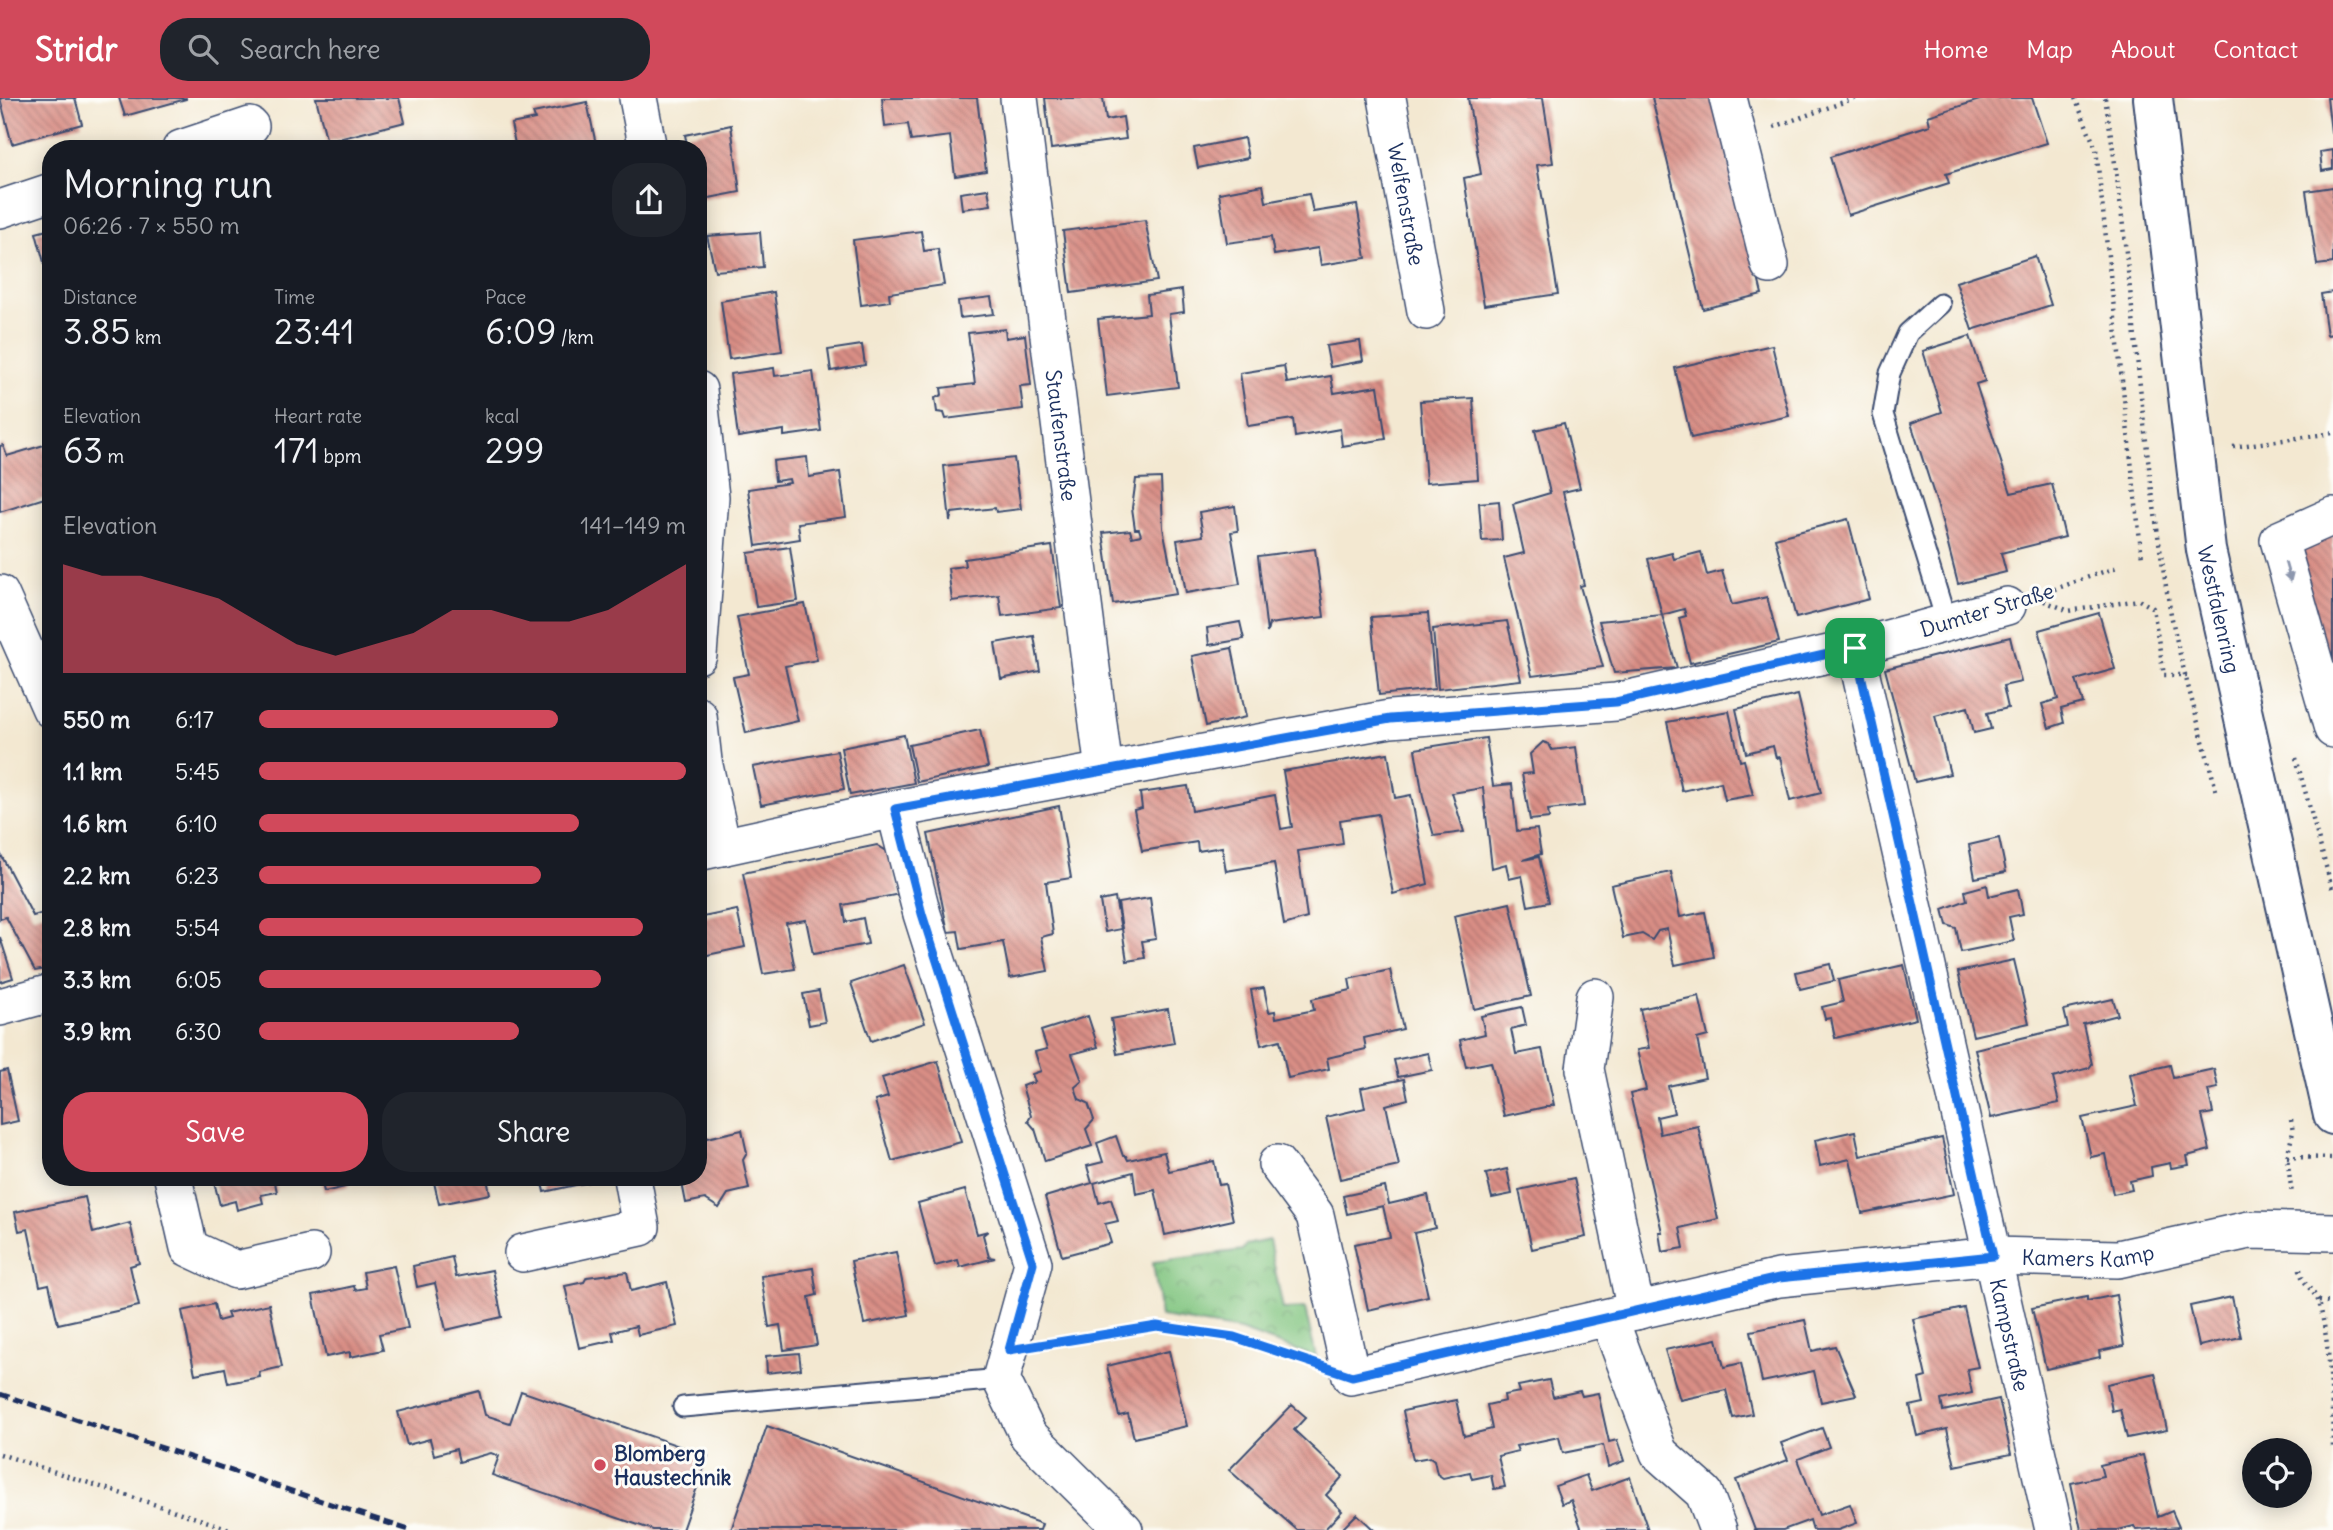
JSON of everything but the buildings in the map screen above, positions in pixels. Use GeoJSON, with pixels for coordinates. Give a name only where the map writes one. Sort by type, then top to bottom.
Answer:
{"type":"FeatureCollection","features":[{"type":"Feature","properties":{"kind":"main road","name":"Westfalenring"},"geometry":{"type":"LineString","coordinates":[[2153,98],[2206,550],[2333,1115]]}},
{"type":"Feature","properties":{"kind":"street"},"geometry":{"type":"LineString","coordinates":[[638,98],[646,140]]}},
{"type":"Feature","properties":{"kind":"street","name":"Staufenstraße"},"geometry":{"type":"LineString","coordinates":[[1019,98],[1104,771]]}},
{"type":"Feature","properties":{"kind":"street","name":"Welfenstraße"},"geometry":{"type":"LineString","coordinates":[[1387,98],[1426,311]]}},
{"type":"Feature","properties":{"kind":"street"},"geometry":{"type":"LineString","coordinates":[[1728,98],[1770,265]]}},
{"type":"Feature","properties":{"kind":"street"},"geometry":{"type":"LineString","coordinates":[[205,140],[249,124]]}},
{"type":"Feature","properties":{"kind":"street"},"geometry":{"type":"LineString","coordinates":[[0,209],[42,195]]}},
{"type":"Feature","properties":{"kind":"street"},"geometry":{"type":"LineString","coordinates":[[707,470],[710,497],[707,536]]}},
{"type":"Feature","properties":{"kind":"street"},"geometry":{"type":"LineString","coordinates":[[2333,516],[2279,540],[2333,729]]}},
{"type":"Feature","properties":{"kind":"street"},"geometry":{"type":"LineString","coordinates":[[0,594],[42,689]]}},
{"type":"Feature","properties":{"kind":"street","name":"Dumter Straße"},"geometry":{"type":"LineString","coordinates":[[710,849],[895,809],[1390,719],[1616,702],[1855,648],[2021,601]]}},
{"type":"Feature","properties":{"kind":"street","name":"Kampstraße"},"geometry":{"type":"LineString","coordinates":[[1855,648],[2054,1530]]}},
{"type":"Feature","properties":{"kind":"street"},"geometry":{"type":"LineString","coordinates":[[895,809],[922,914],[1033,1263],[1005,1365],[1028,1435],[1125,1530]]}},
{"type":"Feature","properties":{"kind":"street"},"geometry":{"type":"LineString","coordinates":[[707,811],[710,849]]}},
{"type":"Feature","properties":{"kind":"street"},"geometry":{"type":"LineString","coordinates":[[0,1007],[42,995]]}},
{"type":"Feature","properties":{"kind":"street"},"geometry":{"type":"LineString","coordinates":[[1595,997],[1585,1069],[1622,1315],[1658,1453],[1704,1493],[1718,1530]]}},
{"type":"Feature","properties":{"kind":"street"},"geometry":{"type":"LineString","coordinates":[[1277,1164],[1315,1215],[1352,1376]]}},
{"type":"Feature","properties":{"kind":"street"},"geometry":{"type":"LineString","coordinates":[[175,1186],[188,1248],[236,1270],[311,1253]]}},
{"type":"Feature","properties":{"kind":"street"},"geometry":{"type":"LineString","coordinates":[[523,1254],[641,1227],[633,1186]]}},
{"type":"Feature","properties":{"kind":"street","name":"Kamers Kamp"},"geometry":{"type":"LineString","coordinates":[[1352,1376],[1779,1278],[1993,1256],[2118,1259],[2249,1230],[2333,1232]]}},
{"type":"Feature","properties":{"kind":"lane"},"geometry":{"type":"LineString","coordinates":[[1940,304],[1909,333],[1890,373],[1884,414],[1947,624]]}},
{"type":"Feature","properties":{"kind":"lane"},"geometry":{"type":"LineString","coordinates":[[682,1407],[1005,1365]]}},
{"type":"Feature","properties":{"kind":"path"},"geometry":{"type":"LineString","coordinates":[[1738,140],[1855,98]]}},
{"type":"Feature","properties":{"kind":"path"},"geometry":{"type":"LineString","coordinates":[[2075,98],[2096,149],[2142,558]]}},
{"type":"Feature","properties":{"kind":"path"},"geometry":{"type":"LineString","coordinates":[[2226,448],[2333,433]]}},
{"type":"Feature","properties":{"kind":"path","name":"Dumter Straße"},"geometry":{"type":"LineString","coordinates":[[2021,601],[2117,567]]}},
{"type":"Feature","properties":{"kind":"path"},"geometry":{"type":"LineString","coordinates":[[2021,601],[2069,611],[2139,600],[2153,608],[2164,675],[2187,675]]}},
{"type":"Feature","properties":{"kind":"path"},"geometry":{"type":"LineString","coordinates":[[2293,747],[2333,892]]}},
{"type":"Feature","properties":{"kind":"path"},"geometry":{"type":"LineString","coordinates":[[2287,1157],[2333,1158]]}},
{"type":"Feature","properties":{"kind":"path"},"geometry":{"type":"LineString","coordinates":[[2301,1277],[2319,1301],[2324,1326],[2333,1448]]}},
{"type":"Feature","properties":{"kind":"path"},"geometry":{"type":"LineString","coordinates":[[2319,1301],[2333,1303]]}},
{"type":"Feature","properties":{"kind":"path"},"geometry":{"type":"LineString","coordinates":[[1005,1365],[1157,1326],[1234,1337],[1352,1376]]}},
{"type":"Feature","properties":{"kind":"path"},"geometry":{"type":"LineString","coordinates":[[0,1454],[233,1530]]}},
{"type":"Feature","properties":{"kind":"green space"},"geometry":{"type":"Polygon","coordinates":[[[1269,1240],[1283,1309],[1305,1308],[1316,1357],[1240,1330],[1161,1317],[1153,1262],[1243,1250],[1246,1245],[1269,1240]]]}},
{"type":"Feature","properties":{"kind":"railway"},"geometry":{"type":"LineString","coordinates":[[0,1394],[409,1530]]}},
{"type":"Feature","properties":{"kind":"place","name":"Blomberg Haustechnik"},"geometry":{"type":"Point","coordinates":[600,1465]}},
{"type":"Feature","properties":{"kind":"route"},"geometry":{"type":"LineString","coordinates":[[1855,648],[1993,1256],[1779,1278],[1352,1376],[1234,1337],[1157,1326],[1009,1350],[1033,1263],[922,914],[895,809],[1390,719],[1616,702],[1855,648]]}}]}
